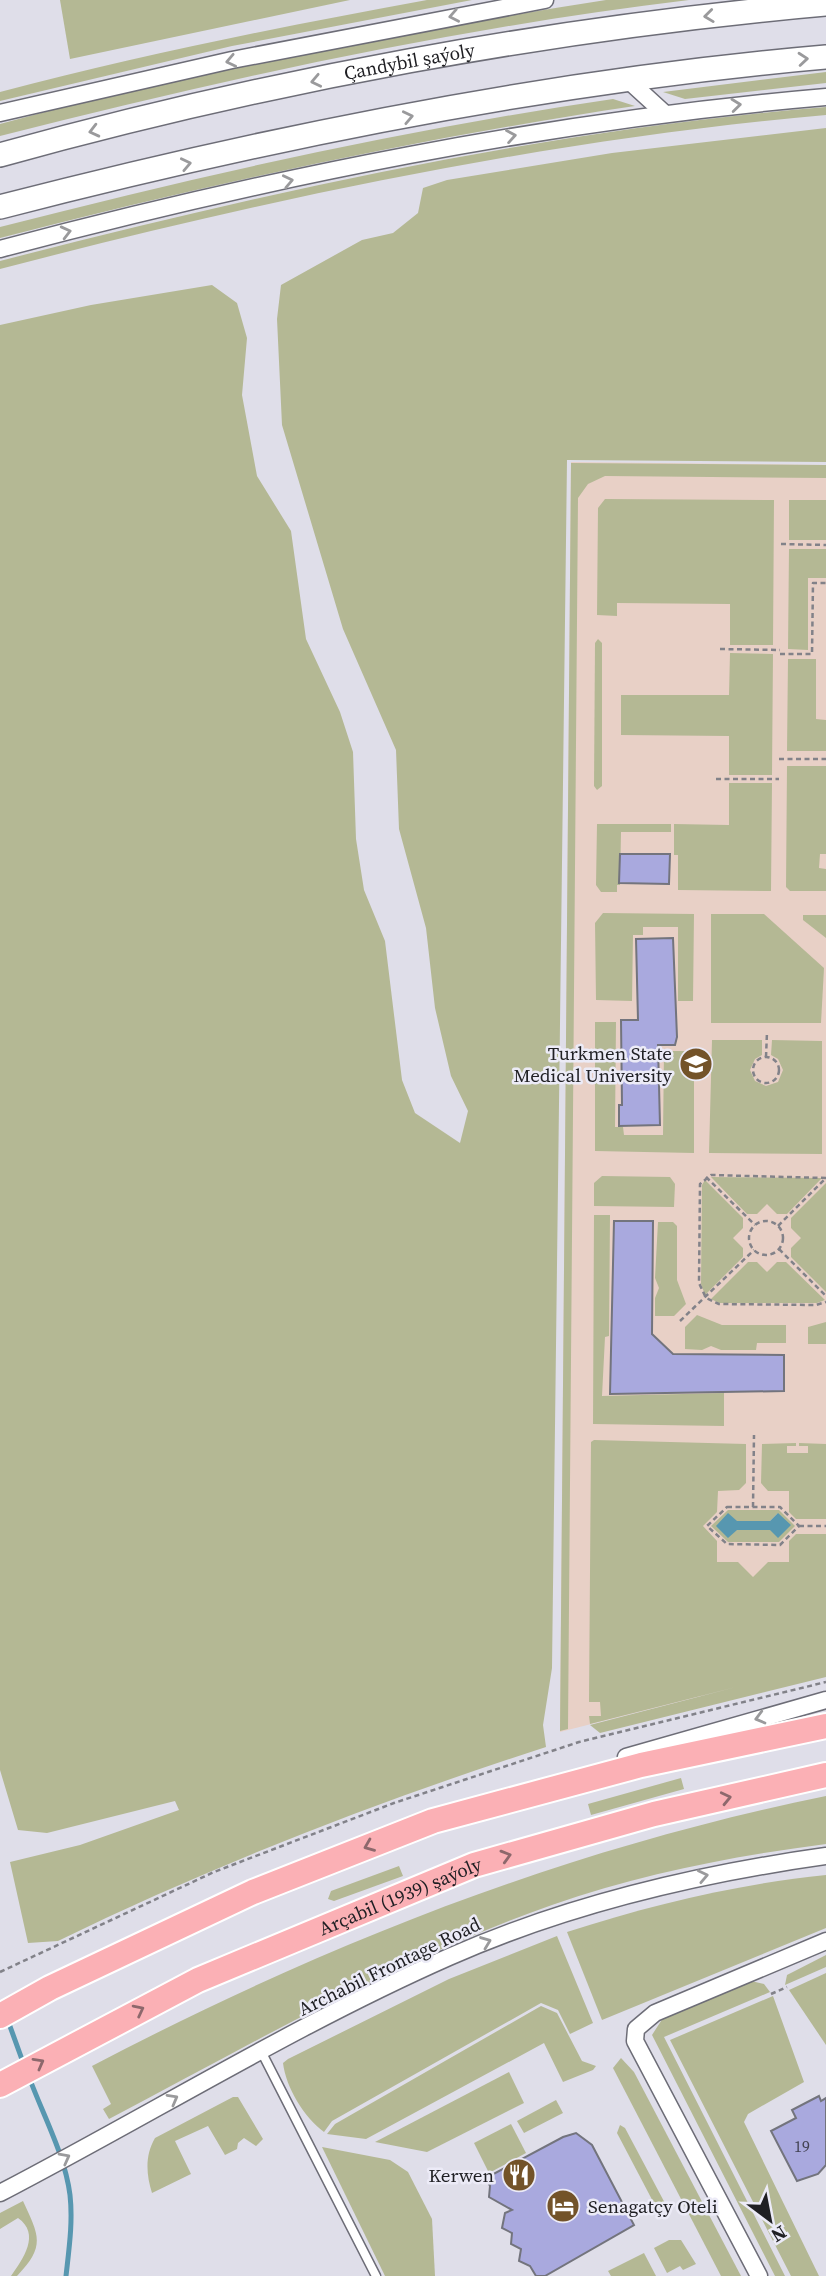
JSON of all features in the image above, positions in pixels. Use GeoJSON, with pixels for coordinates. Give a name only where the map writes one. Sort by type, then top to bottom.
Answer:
{"type":"FeatureCollection","features":[{"type":"Feature","properties":{"kind":"main road","name":"Çandybil şaýoly"},"geometry":{"type":"LineString","coordinates":[[0,155],[127,122],[342,75],[611,28],[826,4]]}},
{"type":"Feature","properties":{"kind":"main road"},"geometry":{"type":"LineString","coordinates":[[0,207],[180,165],[408,117],[628,80],[826,57]]}},
{"type":"Feature","properties":{"kind":"main road"},"geometry":{"type":"LineString","coordinates":[[0,2016],[50,1988],[253,1892],[433,1821],[641,1765],[826,1726]]}},
{"type":"Feature","properties":{"kind":"main road","name":"Arçabil (1939) şaýoly"},"geometry":{"type":"LineString","coordinates":[[0,2085],[78,2041],[198,1980],[474,1865],[654,1814],[826,1775]]}},
{"type":"Feature","properties":{"kind":"street"},"geometry":{"type":"LineString","coordinates":[[0,113],[232,60],[545,0]]}},
{"type":"Feature","properties":{"kind":"street"},"geometry":{"type":"LineString","coordinates":[[628,80],[663,112]]}},
{"type":"Feature","properties":{"kind":"street"},"geometry":{"type":"LineString","coordinates":[[0,249],[258,187],[441,148],[663,112],[826,97]]}},
{"type":"Feature","properties":{"kind":"street"},"geometry":{"type":"LineString","coordinates":[[433,1821],[583,1770],[826,1700]]}},
{"type":"Feature","properties":{"kind":"street","name":"Archabil Frontage Road"},"geometry":{"type":"LineString","coordinates":[[0,2193],[261,2051],[450,1957],[532,1925],[695,1878],[826,1856]]}},
{"type":"Feature","properties":{"kind":"street"},"geometry":{"type":"LineString","coordinates":[[759,2276],[635,2041],[636,2029],[655,2013],[826,1941]]}},
{"type":"Feature","properties":{"kind":"lane"},"geometry":{"type":"LineString","coordinates":[[261,2051],[306,2134],[376,2276]]}},
{"type":"Feature","properties":{"kind":"path"},"geometry":{"type":"LineString","coordinates":[[781,544],[826,545]]}},
{"type":"Feature","properties":{"kind":"path"},"geometry":{"type":"LineString","coordinates":[[720,649],[812,654],[813,583],[826,583]]}},
{"type":"Feature","properties":{"kind":"path"},"geometry":{"type":"LineString","coordinates":[[779,758],[826,759]]}},
{"type":"Feature","properties":{"kind":"path"},"geometry":{"type":"LineString","coordinates":[[716,779],[779,779]]}},
{"type":"Feature","properties":{"kind":"path"},"geometry":{"type":"LineString","coordinates":[[766,1057],[767,1032]]}},
{"type":"Feature","properties":{"kind":"path"},"geometry":{"type":"LineString","coordinates":[[766,1057],[772,1058],[779,1067],[777,1078],[766,1083],[756,1078],[754,1073],[756,1062],[766,1057]]}},
{"type":"Feature","properties":{"kind":"path"},"geometry":{"type":"LineString","coordinates":[[706,1177],[755,1225]]}},
{"type":"Feature","properties":{"kind":"path"},"geometry":{"type":"LineString","coordinates":[[826,1178],[706,1177],[700,1184],[699,1283],[706,1298],[719,1304],[816,1305],[826,1302]]}},
{"type":"Feature","properties":{"kind":"path"},"geometry":{"type":"LineString","coordinates":[[778,1226],[826,1178]]}},
{"type":"Feature","properties":{"kind":"path"},"geometry":{"type":"LineString","coordinates":[[755,1225],[769,1221],[778,1226],[783,1236],[779,1250]]}},
{"type":"Feature","properties":{"kind":"path"},"geometry":{"type":"LineString","coordinates":[[755,1225],[749,1239],[754,1250],[764,1255],[779,1250]]}},
{"type":"Feature","properties":{"kind":"path"},"geometry":{"type":"LineString","coordinates":[[680,1321],[754,1250]]}},
{"type":"Feature","properties":{"kind":"path"},"geometry":{"type":"LineString","coordinates":[[779,1250],[826,1296]]}},
{"type":"Feature","properties":{"kind":"path"},"geometry":{"type":"LineString","coordinates":[[753,1507],[754,1435]]}},
{"type":"Feature","properties":{"kind":"path"},"geometry":{"type":"LineString","coordinates":[[799,1526],[780,1507],[727,1507],[707,1526],[727,1545],[780,1545],[799,1526],[826,1526]]}},
{"type":"Feature","properties":{"kind":"path"},"geometry":{"type":"LineString","coordinates":[[0,1972],[33,1955]]}},
{"type":"Feature","properties":{"kind":"path"},"geometry":{"type":"LineString","coordinates":[[771,1994],[787,1987]]}},
{"type":"Feature","properties":{"kind":"shaded area","name":"Turkmen State Medical University"},"geometry":{"type":"Polygon","coordinates":[[[571,462],[826,465],[826,1664],[560,1732],[571,462]]]}},
{"type":"Feature","properties":{"kind":"green space"},"geometry":{"type":"Polygon","coordinates":[[[60,0],[350,0],[70,59],[60,0]]]}},
{"type":"Feature","properties":{"kind":"green space"},"geometry":{"type":"Polygon","coordinates":[[[427,0],[472,0],[232,46],[0,101],[0,92],[159,53],[427,0]]]}},
{"type":"Feature","properties":{"kind":"green space"},"geometry":{"type":"Polygon","coordinates":[[[606,0],[689,0],[429,40],[171,94],[0,136],[0,124],[150,86],[378,39],[606,0]]]}},
{"type":"Feature","properties":{"kind":"green space"},"geometry":{"type":"Polygon","coordinates":[[[826,72],[826,83],[685,99],[663,92],[826,72]]]}},
{"type":"Feature","properties":{"kind":"green space"},"geometry":{"type":"Polygon","coordinates":[[[613,99],[635,106],[316,164],[157,199],[0,238],[0,227],[152,189],[382,139],[613,99]]]}},
{"type":"Feature","properties":{"kind":"green space"},"geometry":{"type":"Polygon","coordinates":[[[826,107],[826,115],[617,140],[410,175],[204,218],[0,269],[0,261],[102,235],[410,166],[617,131],[826,107]]]}},
{"type":"Feature","properties":{"kind":"green space"},"geometry":{"type":"Polygon","coordinates":[[[826,128],[826,462],[567,460],[552,1668],[543,1725],[546,1747],[299,1835],[177,1886],[58,1941],[28,1943],[10,1862],[80,1845],[179,1810],[175,1801],[47,1833],[18,1830],[0,1770],[0,325],[91,305],[212,285],[237,303],[247,338],[242,395],[257,476],[291,531],[306,639],[340,712],[353,752],[356,839],[364,890],[385,941],[402,1080],[415,1113],[460,1143],[468,1111],[451,1076],[435,1008],[426,928],[399,829],[396,750],[343,629],[282,425],[277,319],[281,285],[362,240],[393,233],[418,213],[423,188],[447,180],[612,153],[826,128]]]}},
{"type":"Feature","properties":{"kind":"green space"},"geometry":{"type":"Polygon","coordinates":[[[571,463],[826,465],[826,478],[605,476],[588,484],[578,498],[568,1729],[560,1731],[571,463]]]}},
{"type":"Feature","properties":{"kind":"green space"},"geometry":{"type":"Polygon","coordinates":[[[605,499],[774,500],[773,645],[730,645],[730,604],[617,603],[617,616],[597,615],[598,508],[605,499]]]}},
{"type":"Feature","properties":{"kind":"green space"},"geometry":{"type":"Polygon","coordinates":[[[789,500],[826,500],[826,540],[789,540],[789,500]]]}},
{"type":"Feature","properties":{"kind":"green space"},"geometry":{"type":"Polygon","coordinates":[[[789,549],[826,549],[826,578],[808,578],[808,650],[788,649],[789,549]]]}},
{"type":"Feature","properties":{"kind":"green space"},"geometry":{"type":"Polygon","coordinates":[[[598,639],[602,643],[602,786],[597,790],[594,786],[595,643],[598,639]]]}},
{"type":"Feature","properties":{"kind":"green space"},"geometry":{"type":"Polygon","coordinates":[[[730,653],[773,654],[772,775],[729,775],[729,736],[621,735],[621,695],[729,695],[730,653]]]}},
{"type":"Feature","properties":{"kind":"green space"},"geometry":{"type":"Polygon","coordinates":[[[788,659],[816,659],[816,719],[826,720],[826,751],[787,751],[788,659]]]}},
{"type":"Feature","properties":{"kind":"green space"},"geometry":{"type":"Polygon","coordinates":[[[787,766],[826,766],[826,854],[820,854],[819,868],[826,869],[826,891],[790,891],[786,887],[787,766]]]}},
{"type":"Feature","properties":{"kind":"green space"},"geometry":{"type":"Polygon","coordinates":[[[729,783],[772,783],[771,891],[678,890],[678,855],[674,855],[674,824],[729,825],[729,783]]]}},
{"type":"Feature","properties":{"kind":"green space"},"geometry":{"type":"Polygon","coordinates":[[[597,824],[671,824],[671,832],[621,832],[620,885],[617,885],[617,892],[601,892],[596,885],[597,824]]]}},
{"type":"Feature","properties":{"kind":"green space"},"geometry":{"type":"Polygon","coordinates":[[[603,913],[694,914],[693,1001],[678,1001],[678,927],[643,927],[643,935],[633,935],[632,1001],[596,1000],[595,923],[603,913]]]}},
{"type":"Feature","properties":{"kind":"green space"},"geometry":{"type":"Polygon","coordinates":[[[711,914],[764,914],[824,968],[821,1023],[711,1023],[711,914]]]}},
{"type":"Feature","properties":{"kind":"green space"},"geometry":{"type":"Polygon","coordinates":[[[803,915],[826,915],[826,938],[803,920],[803,915]]]}},
{"type":"Feature","properties":{"kind":"green space"},"geometry":{"type":"Polygon","coordinates":[[[595,1022],[616,1022],[615,1127],[623,1127],[624,1135],[663,1135],[664,1051],[694,1051],[694,1153],[595,1151],[595,1022]]]}},
{"type":"Feature","properties":{"kind":"green space"},"geometry":{"type":"Polygon","coordinates":[[[712,1040],[762,1040],[762,1055],[755,1059],[750,1070],[755,1081],[766,1086],[778,1082],[783,1070],[778,1059],[771,1055],[772,1040],[822,1041],[822,1154],[709,1153],[712,1040]]]}},
{"type":"Feature","properties":{"kind":"green space"},"geometry":{"type":"Polygon","coordinates":[[[602,1176],[670,1177],[675,1184],[674,1207],[594,1206],[594,1183],[602,1176]]]}},
{"type":"Feature","properties":{"kind":"green space"},"geometry":{"type":"Polygon","coordinates":[[[711,1177],[822,1178],[787,1214],[777,1214],[767,1204],[757,1214],[747,1214],[711,1177]]]}},
{"type":"Feature","properties":{"kind":"green space"},"geometry":{"type":"Polygon","coordinates":[[[705,1180],[743,1218],[743,1228],[733,1238],[743,1248],[743,1257],[705,1295],[701,1284],[702,1185],[705,1180]]]}},
{"type":"Feature","properties":{"kind":"green space"},"geometry":{"type":"Polygon","coordinates":[[[826,1183],[826,1292],[791,1257],[791,1248],[801,1238],[791,1228],[791,1218],[826,1183]]]}},
{"type":"Feature","properties":{"kind":"green space"},"geometry":{"type":"Polygon","coordinates":[[[594,1215],[610,1215],[609,1336],[605,1337],[602,1396],[724,1393],[724,1426],[593,1424],[594,1215]]]}},
{"type":"Feature","properties":{"kind":"green space"},"geometry":{"type":"Polygon","coordinates":[[[658,1222],[673,1222],[677,1226],[677,1280],[686,1304],[674,1316],[655,1316],[655,1298],[659,1288],[655,1278],[658,1222]]]}},
{"type":"Feature","properties":{"kind":"green space"},"geometry":{"type":"Polygon","coordinates":[[[748,1262],[757,1262],[767,1272],[777,1262],[786,1262],[825,1300],[817,1303],[719,1303],[711,1299],[748,1262]]]}},
{"type":"Feature","properties":{"kind":"green space"},"geometry":{"type":"Polygon","coordinates":[[[697,1315],[722,1325],[786,1325],[786,1343],[757,1343],[756,1350],[721,1350],[711,1346],[702,1350],[685,1349],[685,1327],[697,1315]]]}},
{"type":"Feature","properties":{"kind":"green space"},"geometry":{"type":"Polygon","coordinates":[[[826,1322],[826,1344],[808,1344],[808,1327],[826,1322]]]}},
{"type":"Feature","properties":{"kind":"green space"},"geometry":{"type":"Polygon","coordinates":[[[591,1442],[746,1444],[746,1483],[739,1490],[718,1491],[717,1512],[703,1526],[717,1541],[717,1562],[738,1562],[753,1577],[768,1562],[789,1562],[789,1541],[796,1534],[826,1534],[826,1677],[600,1733],[590,1725],[736,1687],[590,1724],[589,1716],[601,1716],[600,1702],[589,1702],[591,1442]]]}},
{"type":"Feature","properties":{"kind":"green space"},"geometry":{"type":"Polygon","coordinates":[[[796,1443],[796,1446],[787,1446],[787,1453],[808,1453],[808,1446],[799,1446],[799,1443],[826,1444],[826,1519],[796,1519],[789,1512],[789,1491],[768,1491],[761,1483],[762,1444],[796,1443]]]}},
{"type":"Feature","properties":{"kind":"green space"},"geometry":{"type":"Polygon","coordinates":[[[728,1510],[779,1510],[795,1526],[779,1542],[728,1542],[711,1526],[728,1510]],[[778,1513],[770,1521],[737,1521],[736,1530],[770,1530],[778,1513]]]}},
{"type":"Feature","properties":{"kind":"green space"},"geometry":{"type":"Polygon","coordinates":[[[681,1778],[684,1789],[591,1815],[588,1804],[681,1778]]]}},
{"type":"Feature","properties":{"kind":"green space"},"geometry":{"type":"Polygon","coordinates":[[[826,1796],[826,1844],[688,1867],[619,1884],[552,1905],[382,1976],[109,2119],[103,2109],[111,2104],[92,2066],[270,1979],[359,1940],[541,1872],[729,1818],[826,1796]]]}},
{"type":"Feature","properties":{"kind":"green space"},"geometry":{"type":"Polygon","coordinates":[[[399,1866],[403,1876],[334,1901],[328,1899],[331,1891],[399,1866]]]}},
{"type":"Feature","properties":{"kind":"green space"},"geometry":{"type":"Polygon","coordinates":[[[826,1875],[826,1928],[602,2020],[567,1932],[695,1897],[826,1875]]]}},
{"type":"Feature","properties":{"kind":"green space"},"geometry":{"type":"Polygon","coordinates":[[[557,1936],[593,2023],[570,2034],[558,2010],[541,2003],[332,2121],[324,2132],[297,2101],[285,2073],[283,2063],[288,2059],[449,1979],[557,1936]]]}},
{"type":"Feature","properties":{"kind":"green space"},"geometry":{"type":"Polygon","coordinates":[[[826,1955],[826,1967],[785,1985],[787,1975],[826,1955]]]}},
{"type":"Feature","properties":{"kind":"green space"},"geometry":{"type":"Polygon","coordinates":[[[826,1973],[826,2045],[789,1990],[826,1973]]]}},
{"type":"Feature","properties":{"kind":"green space"},"geometry":{"type":"Polygon","coordinates":[[[751,1981],[764,1984],[770,1992],[664,2037],[785,2276],[775,2276],[652,2035],[663,2018],[751,1981]]]}},
{"type":"Feature","properties":{"kind":"green space"},"geometry":{"type":"Polygon","coordinates":[[[773,1996],[804,2082],[748,2114],[744,2122],[819,2276],[791,2276],[670,2040],[773,1996]]]}},
{"type":"Feature","properties":{"kind":"green space"},"geometry":{"type":"Polygon","coordinates":[[[541,2006],[557,2013],[582,2061],[596,2066],[593,2070],[563,2082],[544,2043],[366,2139],[327,2134],[335,2124],[541,2006]]]}},
{"type":"Feature","properties":{"kind":"green space"},"geometry":{"type":"Polygon","coordinates":[[[621,2058],[634,2072],[741,2276],[721,2276],[613,2068],[621,2058]]]}},
{"type":"Feature","properties":{"kind":"green space"},"geometry":{"type":"Polygon","coordinates":[[[509,2072],[524,2103],[427,2152],[375,2142],[509,2072]]]}},
{"type":"Feature","properties":{"kind":"green space"},"geometry":{"type":"Polygon","coordinates":[[[233,2097],[238,2097],[263,2139],[256,2146],[244,2138],[238,2143],[237,2149],[225,2155],[208,2126],[175,2141],[191,2174],[152,2193],[148,2165],[149,2151],[155,2138],[233,2097]]]}},
{"type":"Feature","properties":{"kind":"green space"},"geometry":{"type":"Polygon","coordinates":[[[556,2100],[563,2113],[524,2133],[517,2121],[556,2100]]]}},
{"type":"Feature","properties":{"kind":"green space"},"geometry":{"type":"Polygon","coordinates":[[[511,2124],[526,2153],[489,2173],[474,2143],[511,2124]]]}},
{"type":"Feature","properties":{"kind":"green space"},"geometry":{"type":"Polygon","coordinates":[[[620,2125],[625,2128],[667,2207],[663,2214],[658,2211],[617,2133],[620,2125]]]}},
{"type":"Feature","properties":{"kind":"green space"},"geometry":{"type":"Polygon","coordinates":[[[322,2147],[390,2160],[408,2172],[432,2219],[435,2276],[385,2276],[322,2147]]]}},
{"type":"Feature","properties":{"kind":"green space"},"geometry":{"type":"Polygon","coordinates":[[[23,2201],[36,2232],[36,2248],[26,2266],[17,2276],[11,2276],[28,2247],[28,2231],[18,2218],[0,2229],[0,2213],[23,2201]]]}},
{"type":"Feature","properties":{"kind":"green space"},"geometry":{"type":"Polygon","coordinates":[[[669,2240],[681,2240],[696,2264],[683,2270],[680,2266],[667,2273],[654,2248],[669,2240]]]}},
{"type":"Feature","properties":{"kind":"green space"},"geometry":{"type":"Polygon","coordinates":[[[644,2253],[656,2276],[611,2276],[608,2271],[644,2253]]]}},
{"type":"Feature","properties":{"kind":"water"},"geometry":{"type":"Polygon","coordinates":[[[728,1513],[737,1521],[770,1521],[778,1513],[791,1525],[778,1538],[770,1530],[737,1530],[728,1538],[716,1526],[728,1513]]]}},
{"type":"Feature","properties":{"kind":"building"},"geometry":{"type":"Polygon","coordinates":[[[620,854],[670,854],[669,884],[619,883],[620,854]]]}},
{"type":"Feature","properties":{"kind":"building"},"geometry":{"type":"Polygon","coordinates":[[[673,938],[677,1037],[675,1045],[658,1045],[660,1125],[619,1126],[619,1105],[622,1105],[621,1020],[638,1020],[636,939],[673,938]]]}},
{"type":"Feature","properties":{"kind":"building"},"geometry":{"type":"Polygon","coordinates":[[[614,1221],[653,1221],[652,1334],[673,1354],[784,1355],[784,1391],[610,1394],[614,1221]]]}},
{"type":"Feature","properties":{"kind":"building"},"geometry":{"type":"Polygon","coordinates":[[[819,2096],[821,2101],[826,2098],[826,2165],[818,2174],[797,2181],[771,2131],[796,2118],[792,2110],[819,2096]]]}},
{"type":"Feature","properties":{"kind":"building","name":"Senagatçy Oteli"},"geometry":{"type":"Polygon","coordinates":[[[576,2133],[592,2145],[634,2225],[545,2276],[536,2276],[530,2266],[519,2261],[521,2249],[511,2244],[512,2233],[502,2228],[505,2213],[512,2210],[489,2197],[490,2186],[486,2178],[563,2137],[576,2133]]]}},
{"type":"Feature","properties":{"kind":"waterway"},"geometry":{"type":"LineString","coordinates":[[7,2018],[24,2065]]}},
{"type":"Feature","properties":{"kind":"waterway"},"geometry":{"type":"LineString","coordinates":[[29,2077],[59,2150],[70,2195],[66,2276]]}},
{"type":"Feature","properties":{"kind":"place","name":"Turkmen State Medical University"},"geometry":{"type":"Point","coordinates":[696,1064]}},
{"type":"Feature","properties":{"kind":"place","name":"Kerwen"},"geometry":{"type":"Point","coordinates":[519,2175]}},
{"type":"Feature","properties":{"kind":"place","name":"Senagatçy Oteli"},"geometry":{"type":"Point","coordinates":[563,2206]}}]}
